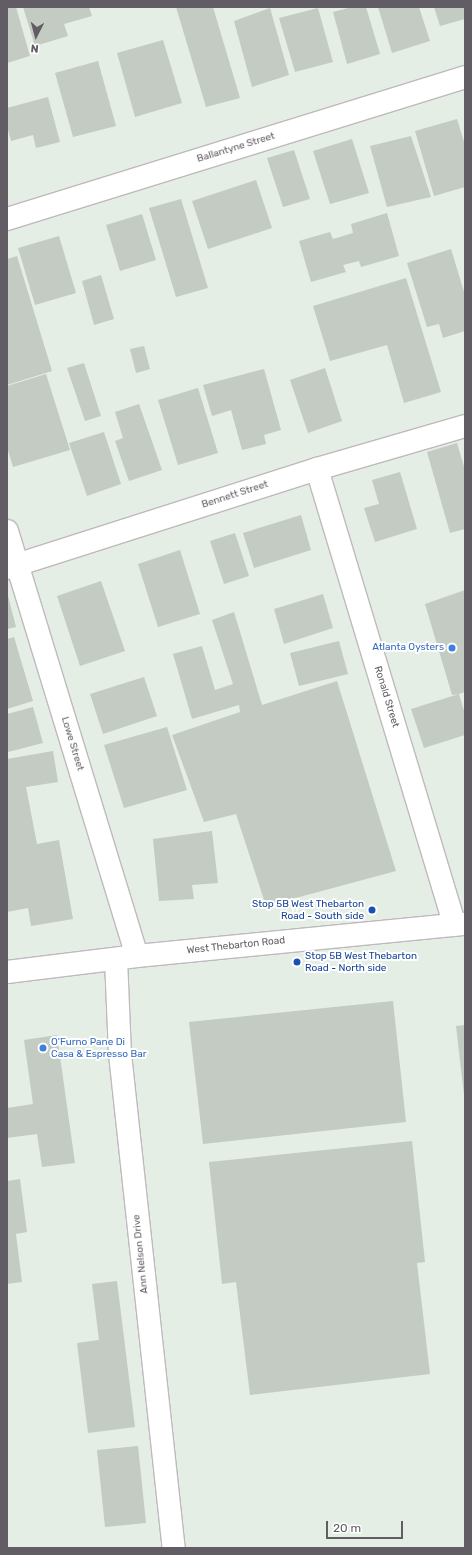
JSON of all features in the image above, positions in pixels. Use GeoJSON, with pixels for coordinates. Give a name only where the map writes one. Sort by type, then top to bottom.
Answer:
{"type":"FeatureCollection","features":[{"type":"Feature","properties":{"kind":"street","name":"Ballantyne Street"},"geometry":{"type":"LineString","coordinates":[[7,219],[465,77]]}},
{"type":"Feature","properties":{"kind":"street","name":"Bennett Street"},"geometry":{"type":"LineString","coordinates":[[12,566],[317,469],[465,426]]}},
{"type":"Feature","properties":{"kind":"street","name":"Ronald Street"},"geometry":{"type":"LineString","coordinates":[[317,469],[460,924]]}},
{"type":"Feature","properties":{"kind":"street","name":"Lowe Street"},"geometry":{"type":"LineString","coordinates":[[7,531],[12,566],[126,958]]}},
{"type":"Feature","properties":{"kind":"street","name":"West Thebarton Road"},"geometry":{"type":"LineString","coordinates":[[7,972],[126,958],[460,924]]}},
{"type":"Feature","properties":{"kind":"street","name":"Ann Nelson Drive"},"geometry":{"type":"LineString","coordinates":[[126,958],[120,1054],[174,1548]]}},
{"type":"Feature","properties":{"kind":"building"},"geometry":{"type":"Polygon","coordinates":[[[7,7],[16,7],[30,56],[7,63],[7,7]]]}},
{"type":"Feature","properties":{"kind":"building"},"geometry":{"type":"Polygon","coordinates":[[[23,7],[89,7],[92,16],[64,24],[68,36],[35,46],[23,7]]]}},
{"type":"Feature","properties":{"kind":"building"},"geometry":{"type":"Polygon","coordinates":[[[176,7],[213,7],[240,98],[206,107],[176,7]]]}},
{"type":"Feature","properties":{"kind":"building"},"geometry":{"type":"Polygon","coordinates":[[[352,7],[366,7],[380,54],[347,64],[333,12],[352,7]]]}},
{"type":"Feature","properties":{"kind":"building"},"geometry":{"type":"Polygon","coordinates":[[[378,7],[419,7],[430,41],[392,53],[378,7]]]}},
{"type":"Feature","properties":{"kind":"building"},"geometry":{"type":"Polygon","coordinates":[[[434,7],[465,7],[465,19],[440,26],[434,7]]]}},
{"type":"Feature","properties":{"kind":"building"},"geometry":{"type":"Polygon","coordinates":[[[270,8],[289,75],[252,87],[234,21],[270,8]]]}},
{"type":"Feature","properties":{"kind":"building"},"geometry":{"type":"Polygon","coordinates":[[[318,8],[333,62],[295,72],[279,18],[318,8]]]}},
{"type":"Feature","properties":{"kind":"building"},"geometry":{"type":"Polygon","coordinates":[[[163,40],[182,103],[135,117],[117,53],[163,40]]]}},
{"type":"Feature","properties":{"kind":"building"},"geometry":{"type":"Polygon","coordinates":[[[98,61],[116,126],[73,137],[55,73],[98,61]]]}},
{"type":"Feature","properties":{"kind":"building"},"geometry":{"type":"Polygon","coordinates":[[[48,97],[60,142],[36,148],[33,135],[11,141],[7,126],[7,108],[48,97]]]}},
{"type":"Feature","properties":{"kind":"building"},"geometry":{"type":"Polygon","coordinates":[[[457,119],[465,145],[465,187],[434,196],[415,131],[457,119]]]}},
{"type":"Feature","properties":{"kind":"building"},"geometry":{"type":"Polygon","coordinates":[[[411,136],[431,197],[387,207],[370,146],[411,136]]]}},
{"type":"Feature","properties":{"kind":"building"},"geometry":{"type":"Polygon","coordinates":[[[352,139],[369,193],[330,204],[313,151],[352,139]]]}},
{"type":"Feature","properties":{"kind":"building"},"geometry":{"type":"Polygon","coordinates":[[[294,150],[310,199],[283,207],[267,158],[294,150]]]}},
{"type":"Feature","properties":{"kind":"building"},"geometry":{"type":"Polygon","coordinates":[[[256,180],[272,228],[208,249],[192,201],[256,180]]]}},
{"type":"Feature","properties":{"kind":"building"},"geometry":{"type":"Polygon","coordinates":[[[181,199],[208,288],[176,297],[149,208],[181,199]]]}},
{"type":"Feature","properties":{"kind":"building"},"geometry":{"type":"Polygon","coordinates":[[[387,213],[399,256],[361,267],[359,261],[343,265],[346,272],[311,282],[299,241],[330,232],[333,239],[353,233],[351,224],[387,213]]]}},
{"type":"Feature","properties":{"kind":"building"},"geometry":{"type":"Polygon","coordinates":[[[142,214],[156,260],[120,271],[106,225],[142,214]]]}},
{"type":"Feature","properties":{"kind":"building"},"geometry":{"type":"Polygon","coordinates":[[[59,236],[76,293],[35,305],[18,248],[59,236]]]}},
{"type":"Feature","properties":{"kind":"building"},"geometry":{"type":"Polygon","coordinates":[[[451,249],[465,295],[465,331],[443,338],[439,324],[427,327],[407,263],[451,249]]]}},
{"type":"Feature","properties":{"kind":"building"},"geometry":{"type":"Polygon","coordinates":[[[17,256],[52,371],[7,385],[7,259],[17,256]]]}},
{"type":"Feature","properties":{"kind":"building"},"geometry":{"type":"Polygon","coordinates":[[[101,275],[114,319],[94,325],[82,281],[101,275]]]}},
{"type":"Feature","properties":{"kind":"building"},"geometry":{"type":"Polygon","coordinates":[[[406,278],[441,392],[404,403],[387,345],[330,361],[313,306],[406,278]]]}},
{"type":"Feature","properties":{"kind":"building"},"geometry":{"type":"Polygon","coordinates":[[[144,346],[150,369],[136,373],[130,349],[144,346]]]}},
{"type":"Feature","properties":{"kind":"building"},"geometry":{"type":"Polygon","coordinates":[[[84,363],[101,416],[85,421],[67,368],[84,363]]]}},
{"type":"Feature","properties":{"kind":"building"},"geometry":{"type":"Polygon","coordinates":[[[325,368],[342,421],[308,433],[290,380],[325,368]]]}},
{"type":"Feature","properties":{"kind":"building"},"geometry":{"type":"Polygon","coordinates":[[[264,369],[281,430],[264,435],[266,444],[242,450],[231,410],[212,416],[203,385],[264,369]]]}},
{"type":"Feature","properties":{"kind":"building"},"geometry":{"type":"Polygon","coordinates":[[[46,374],[70,450],[13,467],[7,447],[7,386],[46,374]]]}},
{"type":"Feature","properties":{"kind":"building"},"geometry":{"type":"Polygon","coordinates":[[[198,388],[218,453],[178,465],[158,400],[198,388]]]}},
{"type":"Feature","properties":{"kind":"building"},"geometry":{"type":"Polygon","coordinates":[[[139,404],[162,470],[129,481],[115,441],[123,438],[115,412],[139,404]]]}},
{"type":"Feature","properties":{"kind":"building"},"geometry":{"type":"Polygon","coordinates":[[[104,432],[121,484],[87,496],[69,443],[104,432]]]}},
{"type":"Feature","properties":{"kind":"building"},"geometry":{"type":"Polygon","coordinates":[[[457,443],[465,470],[465,529],[450,533],[427,452],[457,443]]]}},
{"type":"Feature","properties":{"kind":"building"},"geometry":{"type":"Polygon","coordinates":[[[400,472],[417,529],[375,542],[364,508],[379,504],[372,480],[400,472]]]}},
{"type":"Feature","properties":{"kind":"building"},"geometry":{"type":"Polygon","coordinates":[[[301,515],[311,550],[254,568],[243,533],[301,515]]]}},
{"type":"Feature","properties":{"kind":"building"},"geometry":{"type":"Polygon","coordinates":[[[235,533],[249,576],[224,584],[210,541],[235,533]]]}},
{"type":"Feature","properties":{"kind":"building"},"geometry":{"type":"Polygon","coordinates":[[[180,550],[200,614],[158,627],[138,564],[180,550]]]}},
{"type":"Feature","properties":{"kind":"building"},"geometry":{"type":"Polygon","coordinates":[[[101,581],[125,651],[80,666],[57,596],[101,581]]]}},
{"type":"Feature","properties":{"kind":"building"},"geometry":{"type":"Polygon","coordinates":[[[465,590],[465,692],[452,695],[425,604],[465,590]]]}},
{"type":"Feature","properties":{"kind":"building"},"geometry":{"type":"Polygon","coordinates":[[[7,592],[16,627],[7,629],[7,592]]]}},
{"type":"Feature","properties":{"kind":"building"},"geometry":{"type":"Polygon","coordinates":[[[323,594],[333,628],[284,644],[274,609],[323,594]]]}},
{"type":"Feature","properties":{"kind":"building"},"geometry":{"type":"Polygon","coordinates":[[[234,612],[262,705],[337,681],[396,871],[266,906],[236,814],[204,822],[172,735],[240,712],[239,705],[192,719],[173,654],[202,646],[215,690],[233,684],[212,620],[234,612]]]}},
{"type":"Feature","properties":{"kind":"building"},"geometry":{"type":"Polygon","coordinates":[[[14,637],[33,701],[7,709],[7,639],[14,637]]]}},
{"type":"Feature","properties":{"kind":"building"},"geometry":{"type":"Polygon","coordinates":[[[339,641],[348,674],[299,686],[290,653],[339,641]]]}},
{"type":"Feature","properties":{"kind":"building"},"geometry":{"type":"Polygon","coordinates":[[[144,677],[157,716],[103,734],[90,694],[144,677]]]}},
{"type":"Feature","properties":{"kind":"building"},"geometry":{"type":"Polygon","coordinates":[[[459,694],[465,714],[465,735],[424,748],[411,709],[459,694]]]}},
{"type":"Feature","properties":{"kind":"building"},"geometry":{"type":"Polygon","coordinates":[[[33,707],[43,743],[8,752],[7,714],[33,707]]]}},
{"type":"Feature","properties":{"kind":"building"},"geometry":{"type":"Polygon","coordinates":[[[167,727],[187,790],[124,808],[104,745],[167,727]]]}},
{"type":"Feature","properties":{"kind":"building"},"geometry":{"type":"Polygon","coordinates":[[[53,751],[58,782],[26,787],[37,844],[59,840],[73,919],[31,926],[28,908],[7,912],[7,759],[53,751]]]}},
{"type":"Feature","properties":{"kind":"building"},"geometry":{"type":"Polygon","coordinates":[[[212,831],[218,883],[192,885],[194,899],[159,901],[153,839],[212,831]]]}},
{"type":"Feature","properties":{"kind":"building"},"geometry":{"type":"Polygon","coordinates":[[[393,1001],[406,1122],[203,1144],[189,1022],[393,1001]]]}},
{"type":"Feature","properties":{"kind":"building"},"geometry":{"type":"Polygon","coordinates":[[[465,1025],[465,1095],[464,1095],[456,1026],[465,1025]]]}},
{"type":"Feature","properties":{"kind":"building"},"geometry":{"type":"Polygon","coordinates":[[[57,1035],[75,1163],[42,1167],[37,1134],[7,1138],[7,1108],[33,1104],[24,1040],[57,1035]]]}},
{"type":"Feature","properties":{"kind":"building"},"geometry":{"type":"Polygon","coordinates":[[[412,1141],[425,1262],[417,1263],[430,1374],[250,1395],[236,1282],[222,1284],[209,1162],[412,1141]]]}},
{"type":"Feature","properties":{"kind":"building"},"geometry":{"type":"Polygon","coordinates":[[[20,1179],[27,1232],[16,1234],[22,1282],[7,1284],[7,1181],[20,1179]]]}},
{"type":"Feature","properties":{"kind":"building"},"geometry":{"type":"Polygon","coordinates":[[[117,1281],[135,1427],[88,1433],[77,1343],[99,1340],[92,1284],[117,1281]]]}},
{"type":"Feature","properties":{"kind":"building"},"geometry":{"type":"Polygon","coordinates":[[[138,1446],[146,1523],[105,1527],[97,1450],[138,1446]]]}},
{"type":"Feature","properties":{"kind":"place","name":"Atlanta Oysters"},"geometry":{"type":"Point","coordinates":[452,648]}},
{"type":"Feature","properties":{"kind":"place","name":"Stop 5B West Thebarton Road - South side"},"geometry":{"type":"Point","coordinates":[372,910]}},
{"type":"Feature","properties":{"kind":"place","name":"Stop 5B West Thebarton Road - North side"},"geometry":{"type":"Point","coordinates":[297,962]}},
{"type":"Feature","properties":{"kind":"place","name":"O'Furno Pane Di Casa & Espresso Bar"},"geometry":{"type":"Point","coordinates":[43,1048]}}]}
